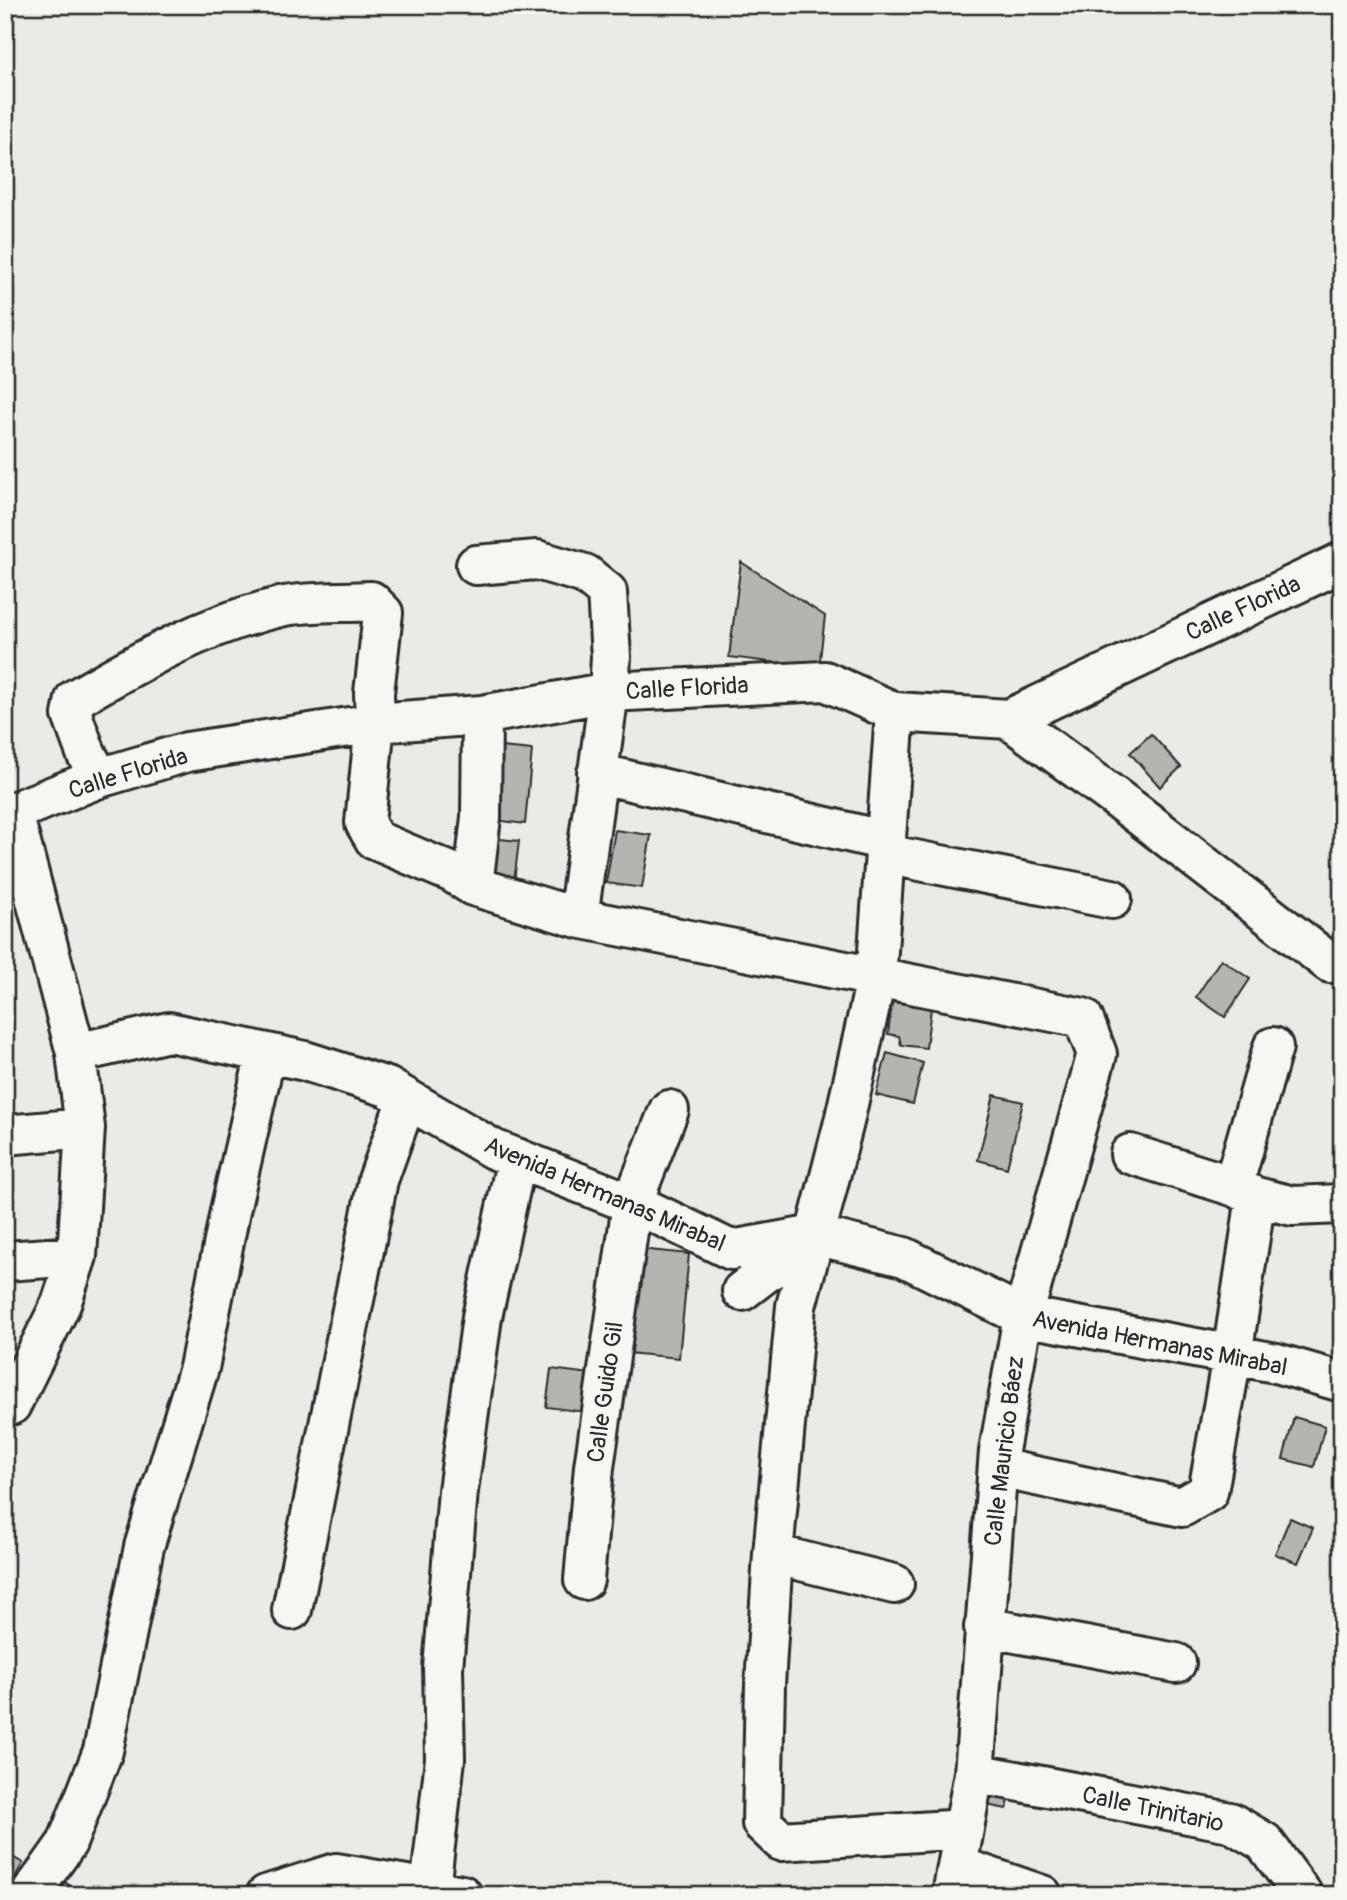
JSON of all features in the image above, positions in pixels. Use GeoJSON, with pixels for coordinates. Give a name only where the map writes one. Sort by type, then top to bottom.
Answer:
{"type":"FeatureCollection","features":[{"type":"Feature","properties":{"kind":"street"},"geometry":{"type":"LineString","coordinates":[[476,565],[537,560],[585,574],[607,592],[611,657],[609,692],[578,918]]}},
{"type":"Feature","properties":{"kind":"street","name":"Calle Florida"},"geometry":{"type":"LineString","coordinates":[[9,814],[99,778],[187,752],[375,723],[482,715],[609,692],[825,681],[895,712],[1009,719],[1342,562]]}},
{"type":"Feature","properties":{"kind":"street"},"geometry":{"type":"LineString","coordinates":[[99,778],[86,753],[72,715],[75,699],[138,662],[211,627],[282,607],[371,601],[383,613],[374,693],[375,723],[365,823],[375,841],[453,873],[473,886],[578,918],[876,979]]}},
{"type":"Feature","properties":{"kind":"street"},"geometry":{"type":"LineString","coordinates":[[895,712],[876,979],[844,1122],[796,1306],[773,1553],[765,1685],[762,1823],[781,1842],[964,1829]]}},
{"type":"Feature","properties":{"kind":"street"},"geometry":{"type":"LineString","coordinates":[[473,886],[481,817],[482,715]]}},
{"type":"Feature","properties":{"kind":"street"},"geometry":{"type":"LineString","coordinates":[[1009,719],[1135,812],[1330,963]]}},
{"type":"Feature","properties":{"kind":"street"},"geometry":{"type":"LineString","coordinates":[[597,773],[886,848],[1112,900]]}},
{"type":"Feature","properties":{"kind":"street"},"geometry":{"type":"LineString","coordinates":[[9,814],[76,1053],[85,1128],[77,1256],[61,1304],[11,1405]]}},
{"type":"Feature","properties":{"kind":"street","name":"Calle Mauricio Báez"},"geometry":{"type":"LineString","coordinates":[[876,979],[1083,1018],[1097,1054],[1023,1316],[998,1468],[974,1773],[955,1881]]}},
{"type":"Feature","properties":{"kind":"street","name":"Avenida Hermanas Mirabal"},"geometry":{"type":"LineString","coordinates":[[76,1053],[169,1032],[305,1061],[387,1087],[493,1149],[632,1204],[731,1250],[815,1235],[904,1257],[1023,1316],[1276,1363],[1342,1382]]}},
{"type":"Feature","properties":{"kind":"street"},"geometry":{"type":"LineString","coordinates":[[998,1468],[1182,1507],[1208,1492],[1232,1356],[1244,1192],[1273,1047]]}},
{"type":"Feature","properties":{"kind":"street"},"geometry":{"type":"LineString","coordinates":[[30,1895],[67,1843],[103,1751],[144,1547],[199,1368],[229,1211],[266,1053]]}},
{"type":"Feature","properties":{"kind":"street"},"geometry":{"type":"LineString","coordinates":[[292,1610],[379,1180],[407,1099]]}},
{"type":"Feature","properties":{"kind":"street","name":"Calle Guido Gil"},"geometry":{"type":"LineString","coordinates":[[584,1580],[594,1467],[632,1204],[669,1110]]}},
{"type":"Feature","properties":{"kind":"street"},"geometry":{"type":"LineString","coordinates":[[5,1135],[85,1128]]}},
{"type":"Feature","properties":{"kind":"street"},"geometry":{"type":"LineString","coordinates":[[1130,1154],[1293,1206],[1342,1204]]}},
{"type":"Feature","properties":{"kind":"street"},"geometry":{"type":"LineString","coordinates":[[266,1895],[336,1873],[446,1892],[443,1668],[458,1491],[482,1317],[517,1158]]}},
{"type":"Feature","properties":{"kind":"street"},"geometry":{"type":"LineString","coordinates":[[742,1291],[815,1235]]}},
{"type":"Feature","properties":{"kind":"street"},"geometry":{"type":"LineString","coordinates":[[5,1261],[77,1256]]}},
{"type":"Feature","properties":{"kind":"street"},"geometry":{"type":"LineString","coordinates":[[773,1553],[894,1584]]}},
{"type":"Feature","properties":{"kind":"street"},"geometry":{"type":"LineString","coordinates":[[984,1627],[1176,1663]]}},
{"type":"Feature","properties":{"kind":"street","name":"Calle Trinitario"},"geometry":{"type":"LineString","coordinates":[[974,1773],[1230,1822],[1264,1842],[1303,1895]]}},
{"type":"Feature","properties":{"kind":"street"},"geometry":{"type":"LineString","coordinates":[[955,1881],[1042,1895]]}},
{"type":"Feature","properties":{"kind":"building"},"geometry":{"type":"Polygon","coordinates":[[[741,562],[825,616],[819,668],[729,657],[741,562]]]}},
{"type":"Feature","properties":{"kind":"building"},"geometry":{"type":"Polygon","coordinates":[[[1151,734],[1181,767],[1160,787],[1130,753],[1151,734]]]}},
{"type":"Feature","properties":{"kind":"building"},"geometry":{"type":"Polygon","coordinates":[[[501,747],[532,750],[525,824],[494,820],[501,747]]]}},
{"type":"Feature","properties":{"kind":"building"},"geometry":{"type":"Polygon","coordinates":[[[615,830],[651,835],[642,888],[606,883],[615,830]]]}},
{"type":"Feature","properties":{"kind":"building"},"geometry":{"type":"Polygon","coordinates":[[[492,838],[519,841],[513,890],[485,887],[492,838]]]}},
{"type":"Feature","properties":{"kind":"building"},"geometry":{"type":"Polygon","coordinates":[[[1221,959],[1250,979],[1225,1017],[1196,997],[1221,959]]]}},
{"type":"Feature","properties":{"kind":"building"},"geometry":{"type":"Polygon","coordinates":[[[892,1002],[931,1008],[926,1048],[901,1045],[899,1036],[888,1034],[892,1002]]]}},
{"type":"Feature","properties":{"kind":"building"},"geometry":{"type":"Polygon","coordinates":[[[887,1053],[923,1063],[913,1104],[876,1095],[887,1053]]]}},
{"type":"Feature","properties":{"kind":"building"},"geometry":{"type":"Polygon","coordinates":[[[994,1095],[1023,1102],[1007,1168],[978,1160],[994,1095]]]}},
{"type":"Feature","properties":{"kind":"building"},"geometry":{"type":"Polygon","coordinates":[[[639,1249],[689,1254],[679,1358],[628,1353],[639,1249]]]}},
{"type":"Feature","properties":{"kind":"building"},"geometry":{"type":"Polygon","coordinates":[[[551,1369],[591,1374],[585,1412],[546,1407],[551,1369]]]}},
{"type":"Feature","properties":{"kind":"building"},"geometry":{"type":"Polygon","coordinates":[[[1294,1417],[1325,1426],[1314,1467],[1283,1459],[1294,1417]]]}},
{"type":"Feature","properties":{"kind":"building"},"geometry":{"type":"Polygon","coordinates":[[[1290,1518],[1313,1528],[1298,1563],[1275,1554],[1290,1518]]]}},
{"type":"Feature","properties":{"kind":"building"},"geometry":{"type":"Polygon","coordinates":[[[989,1791],[1010,1795],[1007,1809],[986,1805],[989,1791]]]}},
{"type":"Feature","properties":{"kind":"building"},"geometry":{"type":"Polygon","coordinates":[[[5,1853],[23,1863],[11,1885],[5,1882],[5,1853]]]}},
{"type":"Feature","properties":{"kind":"building"},"geometry":{"type":"Polygon","coordinates":[[[62,1880],[83,1895],[51,1895],[62,1880]]]}}]}
